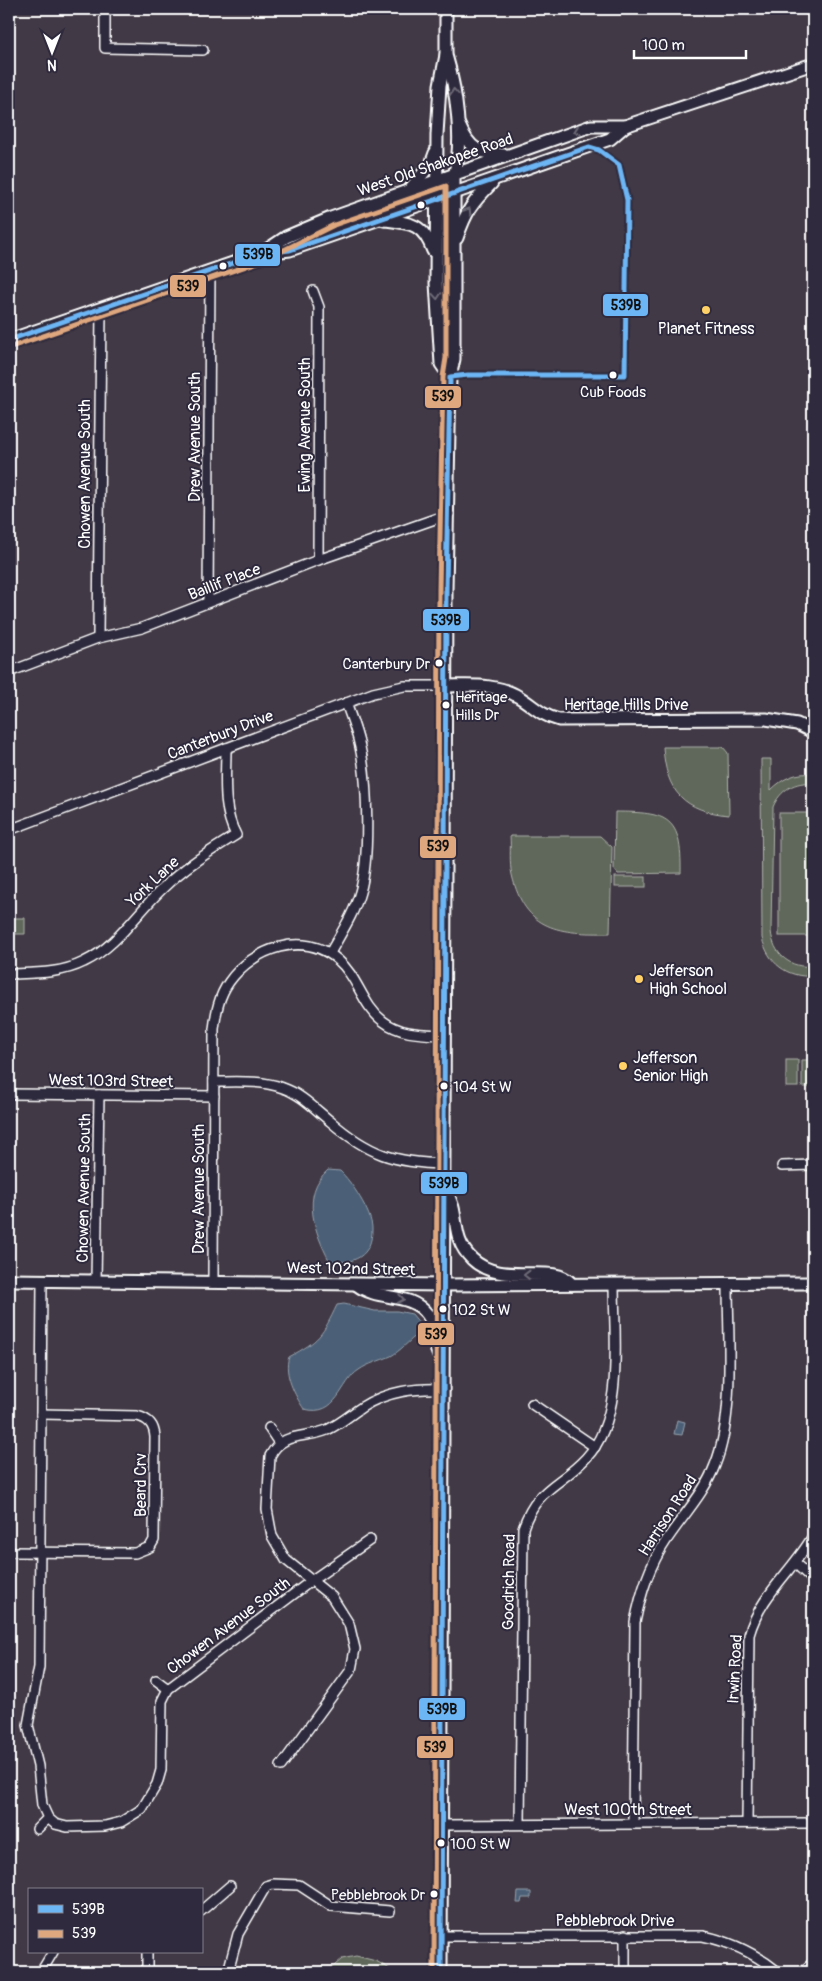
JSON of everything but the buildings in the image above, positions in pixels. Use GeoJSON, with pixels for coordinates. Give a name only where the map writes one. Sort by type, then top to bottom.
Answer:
{"type":"FeatureCollection","features":[{"type":"Feature","properties":{"kind":"main road"},"geometry":{"type":"LineString","coordinates":[[446,9],[446,55],[440,85],[437,147],[436,259],[441,364],[450,376]]}},
{"type":"Feature","properties":{"kind":"main road"},"geometry":{"type":"LineString","coordinates":[[441,1972],[446,686],[450,376],[454,359],[454,176],[457,165],[457,121],[453,78],[446,55]]}},
{"type":"Feature","properties":{"kind":"main road","name":"West Old Shakopee Road"},"geometry":{"type":"LineString","coordinates":[[9,340],[262,253],[286,237],[331,218],[591,126],[625,126],[813,64]]}},
{"type":"Feature","properties":{"kind":"main road"},"geometry":{"type":"LineString","coordinates":[[457,121],[464,138],[472,148],[484,154],[510,155]]}},
{"type":"Feature","properties":{"kind":"main road","name":"West Old Shakopee Road"},"geometry":{"type":"LineString","coordinates":[[262,253],[290,250],[495,181],[610,139],[625,126]]}},
{"type":"Feature","properties":{"kind":"main road"},"geometry":{"type":"LineString","coordinates":[[408,192],[431,164],[437,147]]}},
{"type":"Feature","properties":{"kind":"main road"},"geometry":{"type":"LineString","coordinates":[[454,249],[464,215],[476,199],[495,181]]}},
{"type":"Feature","properties":{"kind":"main road"},"geometry":{"type":"LineString","coordinates":[[380,220],[413,224],[427,235],[436,259]]}},
{"type":"Feature","properties":{"kind":"main road","name":"Heritage Hills Drive"},"geometry":{"type":"LineString","coordinates":[[446,686],[496,687],[519,696],[537,712],[559,720],[766,720],[797,724],[813,732]]}},
{"type":"Feature","properties":{"kind":"main road"},"geometry":{"type":"LineString","coordinates":[[444,1190],[451,1200],[457,1235],[467,1254],[485,1269],[508,1275],[562,1276],[572,1284]]}},
{"type":"Feature","properties":{"kind":"main road","name":"West 102nd Street"},"geometry":{"type":"LineString","coordinates":[[9,1280],[444,1285],[813,1283]]}},
{"type":"Feature","properties":{"kind":"main road"},"geometry":{"type":"LineString","coordinates":[[355,1284],[375,1294],[411,1300],[422,1308],[434,1327],[438,1355],[444,1364]]}},
{"type":"Feature","properties":{"kind":"street"},"geometry":{"type":"LineString","coordinates":[[105,9],[105,48],[202,50]]}},
{"type":"Feature","properties":{"kind":"street","name":"Drew Avenue South"},"geometry":{"type":"LineString","coordinates":[[208,602],[210,272]]}},
{"type":"Feature","properties":{"kind":"street","name":"Ewing Avenue South"},"geometry":{"type":"LineString","coordinates":[[313,291],[319,307],[318,560]]}},
{"type":"Feature","properties":{"kind":"street","name":"Chowen Avenue South"},"geometry":{"type":"LineString","coordinates":[[98,638],[101,309]]}},
{"type":"Feature","properties":{"kind":"street","name":"Baillif Place"},"geometry":{"type":"LineString","coordinates":[[9,672],[98,638],[142,628],[318,560],[449,514]]}},
{"type":"Feature","properties":{"kind":"street","name":"Canterbury Drive"},"geometry":{"type":"LineString","coordinates":[[9,830],[388,688],[419,685],[446,686]]}},
{"type":"Feature","properties":{"kind":"street"},"geometry":{"type":"LineString","coordinates":[[330,953],[356,906],[363,882],[366,857],[364,771],[360,746],[346,703]]}},
{"type":"Feature","properties":{"kind":"street","name":"York Lane"},"geometry":{"type":"LineString","coordinates":[[9,974],[66,969],[99,953],[114,942],[164,887],[186,869],[236,836],[230,825],[226,804],[226,748]]}},
{"type":"Feature","properties":{"kind":"street"},"geometry":{"type":"LineString","coordinates":[[444,1164],[404,1162],[372,1152],[345,1134],[298,1096],[283,1088],[259,1083],[214,1082],[214,1029],[216,1012],[222,994],[240,969],[252,959],[267,951],[283,946],[302,944],[330,953],[349,972],[366,1002],[384,1022],[409,1033],[445,1035]]}},
{"type":"Feature","properties":{"kind":"street","name":"Drew Avenue South"},"geometry":{"type":"LineString","coordinates":[[213,1283],[214,1082]]}},
{"type":"Feature","properties":{"kind":"street","name":"West 103rd Street"},"geometry":{"type":"LineString","coordinates":[[9,1094],[214,1096]]}},
{"type":"Feature","properties":{"kind":"street","name":"Chowen Avenue South"},"geometry":{"type":"LineString","coordinates":[[96,1281],[99,1095]]}},
{"type":"Feature","properties":{"kind":"street"},"geometry":{"type":"LineString","coordinates":[[782,1166],[813,1165]]}},
{"type":"Feature","properties":{"kind":"street"},"geometry":{"type":"LineString","coordinates":[[37,1829],[48,1818],[42,1804],[38,1766],[28,1725],[40,1667],[42,1281]]}},
{"type":"Feature","properties":{"kind":"street","name":"Goodrich Road"},"geometry":{"type":"LineString","coordinates":[[520,1824],[523,1528],[527,1516],[541,1495],[580,1464],[595,1447],[606,1427],[612,1410],[614,1391],[614,1284]]}},
{"type":"Feature","properties":{"kind":"street","name":"Harrison Road"},"geometry":{"type":"LineString","coordinates":[[634,1824],[634,1645],[637,1615],[646,1579],[655,1558],[706,1485],[722,1443],[727,1420],[728,1284]]}},
{"type":"Feature","properties":{"kind":"street"},"geometry":{"type":"LineString","coordinates":[[281,1766],[348,1674],[354,1660],[354,1638],[341,1609],[321,1586],[311,1581],[282,1554],[272,1536],[268,1523],[268,1464],[270,1456],[279,1443],[288,1437],[324,1431],[337,1425],[362,1407],[393,1394],[418,1389],[444,1389]]}},
{"type":"Feature","properties":{"kind":"street"},"geometry":{"type":"LineString","coordinates":[[532,1404],[595,1447]]}},
{"type":"Feature","properties":{"kind":"street","name":"Beard Crv"},"geometry":{"type":"LineString","coordinates":[[9,1552],[135,1553],[150,1547],[155,1532],[155,1437],[154,1429],[150,1423],[137,1416],[41,1414]]}},
{"type":"Feature","properties":{"kind":"street"},"geometry":{"type":"LineString","coordinates":[[268,1428],[279,1443]]}},
{"type":"Feature","properties":{"kind":"street","name":"Irwin Road"},"geometry":{"type":"LineString","coordinates":[[747,1823],[749,1636],[754,1619],[762,1604],[813,1536]]}},
{"type":"Feature","properties":{"kind":"street","name":"Chowen Avenue South"},"geometry":{"type":"LineString","coordinates":[[48,1818],[55,1824],[67,1827],[105,1826],[121,1822],[142,1809],[157,1784],[161,1770],[162,1701],[168,1689],[311,1581],[370,1540]]}},
{"type":"Feature","properties":{"kind":"street"},"geometry":{"type":"LineString","coordinates":[[794,1563],[813,1580]]}},
{"type":"Feature","properties":{"kind":"street"},"geometry":{"type":"LineString","coordinates":[[156,1680],[168,1689]]}},
{"type":"Feature","properties":{"kind":"street","name":"West 100th Street"},"geometry":{"type":"LineString","coordinates":[[442,1825],[813,1823]]}},
{"type":"Feature","properties":{"kind":"street"},"geometry":{"type":"LineString","coordinates":[[228,1972],[238,1934],[266,1886],[273,1884],[299,1885],[331,1906],[390,1911]]}},
{"type":"Feature","properties":{"kind":"street"},"geometry":{"type":"LineString","coordinates":[[202,1909],[230,1886]]}},
{"type":"Feature","properties":{"kind":"street"},"geometry":{"type":"LineString","coordinates":[[625,1935],[625,1972]]}},
{"type":"Feature","properties":{"kind":"street","name":"Pebblebrook Drive"},"geometry":{"type":"LineString","coordinates":[[442,1936],[689,1935],[724,1941],[762,1959],[778,1972]]}},
{"type":"Feature","properties":{"kind":"street"},"geometry":{"type":"LineString","coordinates":[[41,1972],[52,1954]]}},
{"type":"Feature","properties":{"kind":"street"},"geometry":{"type":"LineString","coordinates":[[147,1954],[147,1972]]}},
{"type":"Feature","properties":{"kind":"street"},"geometry":{"type":"LineString","coordinates":[[802,1972],[813,1963]]}},
{"type":"Feature","properties":{"kind":"green space"},"geometry":{"type":"Polygon","coordinates":[[[663,747],[723,747],[728,753],[729,815],[700,809],[689,804],[680,796],[668,776],[663,747]]]}},
{"type":"Feature","properties":{"kind":"green space"},"geometry":{"type":"Polygon","coordinates":[[[761,759],[771,759],[771,790],[780,782],[790,777],[801,774],[813,774],[813,783],[794,785],[784,791],[773,807],[771,931],[772,939],[779,953],[797,965],[813,966],[813,976],[795,974],[780,967],[769,955],[762,938],[761,759]]]}},
{"type":"Feature","properties":{"kind":"green space"},"geometry":{"type":"Polygon","coordinates":[[[615,812],[648,814],[668,822],[675,829],[679,840],[681,873],[618,874],[614,869],[615,812]]]}},
{"type":"Feature","properties":{"kind":"green space"},"geometry":{"type":"Polygon","coordinates":[[[779,813],[813,813],[813,936],[779,936],[779,813]]]}},
{"type":"Feature","properties":{"kind":"green space"},"geometry":{"type":"Polygon","coordinates":[[[510,836],[600,836],[612,847],[610,933],[560,930],[536,918],[526,908],[518,894],[512,875],[510,836]]]}},
{"type":"Feature","properties":{"kind":"green space"},"geometry":{"type":"Polygon","coordinates":[[[615,877],[646,877],[646,887],[615,887],[615,877]]]}},
{"type":"Feature","properties":{"kind":"green space"},"geometry":{"type":"Polygon","coordinates":[[[14,918],[25,918],[25,934],[15,934],[14,918]]]}},
{"type":"Feature","properties":{"kind":"green space"},"geometry":{"type":"Polygon","coordinates":[[[786,1060],[798,1060],[798,1087],[786,1087],[786,1060]]]}},
{"type":"Feature","properties":{"kind":"green space"},"geometry":{"type":"Polygon","coordinates":[[[802,1060],[813,1060],[813,1087],[802,1087],[802,1060]]]}},
{"type":"Feature","properties":{"kind":"green space"},"geometry":{"type":"Polygon","coordinates":[[[356,1956],[376,1961],[395,1972],[327,1972],[342,1959],[356,1956]]]}},
{"type":"Feature","properties":{"kind":"water"},"geometry":{"type":"Polygon","coordinates":[[[328,1170],[340,1171],[345,1176],[355,1189],[369,1214],[372,1228],[369,1246],[360,1257],[353,1260],[329,1260],[315,1226],[312,1202],[314,1190],[319,1180],[328,1170]]]}},
{"type":"Feature","properties":{"kind":"water"},"geometry":{"type":"Polygon","coordinates":[[[344,1304],[375,1311],[397,1311],[412,1314],[420,1324],[418,1334],[391,1356],[359,1370],[347,1382],[331,1404],[315,1410],[304,1409],[297,1398],[289,1377],[289,1357],[314,1341],[328,1324],[337,1305],[344,1304]]]}},
{"type":"Feature","properties":{"kind":"water"},"geometry":{"type":"Polygon","coordinates":[[[677,1420],[685,1422],[682,1435],[674,1434],[677,1420]]]}},
{"type":"Feature","properties":{"kind":"water"},"geometry":{"type":"Polygon","coordinates":[[[518,1892],[531,1892],[531,1898],[522,1898],[521,1903],[517,1903],[518,1892]]]}},
{"type":"Feature","properties":{"kind":"transit line","name":"539B"},"geometry":{"type":"LineString","coordinates":[[9,340],[262,253],[290,250],[589,147],[599,150],[619,165],[627,200],[625,375],[468,375],[450,377],[446,590],[441,1972]]}},
{"type":"Feature","properties":{"kind":"transit line","name":"539"},"geometry":{"type":"LineString","coordinates":[[11,347],[264,260],[334,225],[446,186],[446,358],[443,377],[439,590],[434,1972]]}},
{"type":"Feature","properties":{"kind":"place","name":"Planet Fitness"},"geometry":{"type":"Point","coordinates":[706,310]}},
{"type":"Feature","properties":{"kind":"place","name":"Cub Foods"},"geometry":{"type":"Point","coordinates":[613,375]}},
{"type":"Feature","properties":{"kind":"place","name":"Canterbury Dr"},"geometry":{"type":"Point","coordinates":[439,663]}},
{"type":"Feature","properties":{"kind":"place","name":"Heritage Hills Dr"},"geometry":{"type":"Point","coordinates":[446,705]}},
{"type":"Feature","properties":{"kind":"place","name":"Jefferson High School"},"geometry":{"type":"Point","coordinates":[639,979]}},
{"type":"Feature","properties":{"kind":"place","name":"Jefferson Senior High"},"geometry":{"type":"Point","coordinates":[623,1066]}},
{"type":"Feature","properties":{"kind":"place","name":"104 St W"},"geometry":{"type":"Point","coordinates":[444,1086]}},
{"type":"Feature","properties":{"kind":"place","name":"102 St W"},"geometry":{"type":"Point","coordinates":[443,1309]}},
{"type":"Feature","properties":{"kind":"place","name":"100 St W"},"geometry":{"type":"Point","coordinates":[441,1843]}},
{"type":"Feature","properties":{"kind":"place","name":"Pebblebrook Dr"},"geometry":{"type":"Point","coordinates":[434,1894]}}]}
